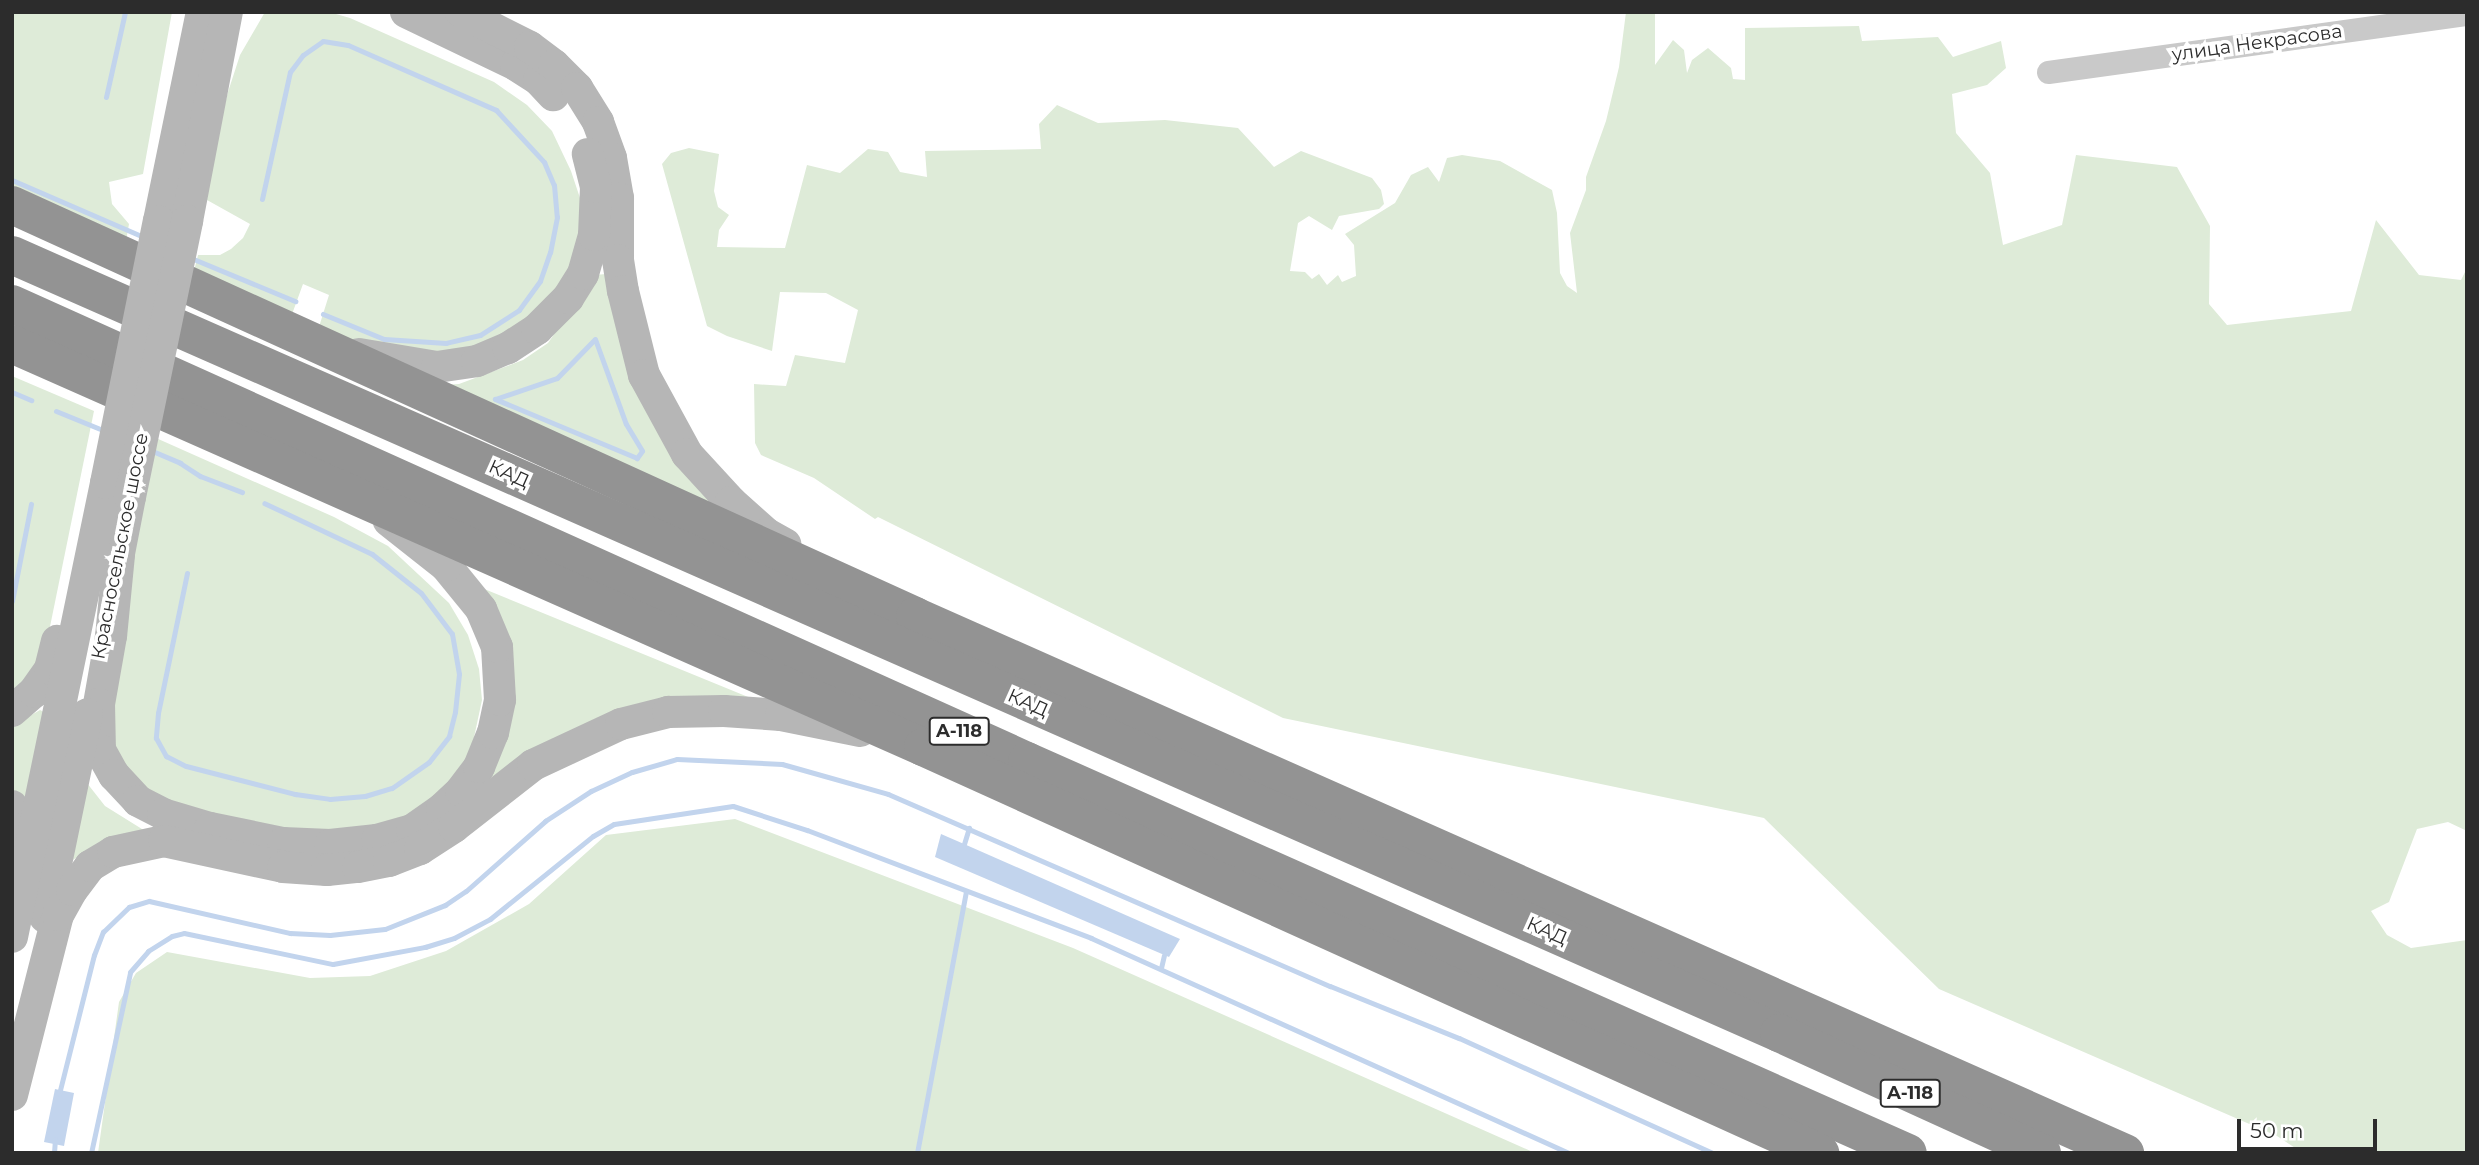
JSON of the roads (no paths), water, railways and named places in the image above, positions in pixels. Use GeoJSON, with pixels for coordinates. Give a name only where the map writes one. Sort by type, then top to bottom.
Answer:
{"type":"FeatureCollection","features":[{"type":"Feature","properties":{"kind":"highway"},"geometry":{"type":"LineString","coordinates":[[12,205],[915,616],[2125,1153]]}},
{"type":"Feature","properties":{"kind":"highway","name":"КАД"},"geometry":{"type":"LineString","coordinates":[[12,255],[1779,1033],[2042,1153]]}},
{"type":"Feature","properties":{"kind":"highway","name":"А-118"},"geometry":{"type":"LineString","coordinates":[[12,304],[1040,767],[1908,1153]]}},
{"type":"Feature","properties":{"kind":"highway"},"geometry":{"type":"LineString","coordinates":[[12,344],[362,502],[923,747],[1821,1153]]}},
{"type":"Feature","properties":{"kind":"highway"},"geometry":{"type":"LineString","coordinates":[[1444,849],[1779,1033]]}},
{"type":"Feature","properties":{"kind":"main road"},"geometry":{"type":"LineString","coordinates":[[191,65],[194,12]]}},
{"type":"Feature","properties":{"kind":"main road","name":"Красносельское шоссе"},"geometry":{"type":"LineString","coordinates":[[12,1079],[119,555],[118,490],[181,184],[191,65],[202,12]]}},
{"type":"Feature","properties":{"kind":"main road","name":"Красносельское шоссе"},"geometry":{"type":"LineString","coordinates":[[181,184],[202,145],[227,12]]}},
{"type":"Feature","properties":{"kind":"main road"},"geometry":{"type":"LineString","coordinates":[[202,145],[238,31],[252,12]]}},
{"type":"Feature","properties":{"kind":"main road"},"geometry":{"type":"LineString","coordinates":[[333,349],[438,366],[477,361],[508,348],[537,329],[568,298],[583,274],[594,235],[596,187],[584,140],[561,102],[539,80],[516,65],[406,12]]}},
{"type":"Feature","properties":{"kind":"main road"},"geometry":{"type":"LineString","coordinates":[[461,12],[498,29],[554,65],[577,88],[598,122],[611,158],[618,198],[618,260],[623,292],[644,375],[687,454],[731,502],[767,534],[915,616]]}},
{"type":"Feature","properties":{"kind":"main road"},"geometry":{"type":"LineString","coordinates":[[12,350],[62,366]]}},
{"type":"Feature","properties":{"kind":"main road","name":"Красносельское шоссе"},"geometry":{"type":"LineString","coordinates":[[12,937],[99,521],[118,490]]}},
{"type":"Feature","properties":{"kind":"main road"},"geometry":{"type":"LineString","coordinates":[[119,555],[111,636],[99,704],[100,750],[114,775],[138,801],[163,814],[210,828],[282,843],[330,845],[377,840],[412,830],[442,809],[461,790],[479,767],[500,700],[497,647],[481,609],[446,566],[362,502]]}},
{"type":"Feature","properties":{"kind":"main road"},"geometry":{"type":"LineString","coordinates":[[12,711],[34,692],[50,669],[63,616],[99,521]]}},
{"type":"Feature","properties":{"kind":"main road"},"geometry":{"type":"LineString","coordinates":[[12,1095],[58,915],[90,866],[113,852],[164,841],[283,867],[327,870],[389,861],[420,849],[454,827],[501,788],[544,760],[621,724],[668,712],[724,711],[781,715],[838,725],[923,747]]}},
{"type":"Feature","properties":{"kind":"main road"},"geometry":{"type":"LineString","coordinates":[[12,806],[18,829],[12,897]]}},
{"type":"Feature","properties":{"kind":"street","name":"улица Некрасова"},"geometry":{"type":"LineString","coordinates":[[2048,72],[2467,14]]}},
{"type":"Feature","properties":{"kind":"water"},"geometry":{"type":"Polygon","coordinates":[[[941,834],[1180,939],[1169,957],[935,857],[941,834]]]}},
{"type":"Feature","properties":{"kind":"water"},"geometry":{"type":"Polygon","coordinates":[[[55,1089],[74,1093],[64,1146],[44,1142],[55,1089]]]}},
{"type":"Feature","properties":{"kind":"waterway"},"geometry":{"type":"LineString","coordinates":[[106,97],[125,12]]}},
{"type":"Feature","properties":{"kind":"waterway"},"geometry":{"type":"LineString","coordinates":[[262,199],[290,72],[303,55],[323,41],[348,45],[496,110],[544,162],[554,185],[557,217],[550,252],[540,281],[519,310],[480,335],[446,343],[384,339],[323,314]]}},
{"type":"Feature","properties":{"kind":"waterway"},"geometry":{"type":"LineString","coordinates":[[12,180],[144,237]]}},
{"type":"Feature","properties":{"kind":"waterway"},"geometry":{"type":"LineString","coordinates":[[191,258],[295,301]]}},
{"type":"Feature","properties":{"kind":"waterway"},"geometry":{"type":"LineString","coordinates":[[595,339],[626,424],[642,451],[637,458],[495,399],[557,378],[595,339]]}},
{"type":"Feature","properties":{"kind":"waterway"},"geometry":{"type":"LineString","coordinates":[[12,392],[31,400]]}},
{"type":"Feature","properties":{"kind":"waterway"},"geometry":{"type":"LineString","coordinates":[[56,411],[105,431]]}},
{"type":"Feature","properties":{"kind":"waterway"},"geometry":{"type":"LineString","coordinates":[[150,450],[180,463],[200,476],[242,492]]}},
{"type":"Feature","properties":{"kind":"waterway"},"geometry":{"type":"LineString","coordinates":[[187,573],[158,713],[156,738],[166,756],[186,766],[295,794],[330,799],[365,796],[392,788],[429,762],[449,736],[455,712],[459,674],[452,634],[421,593],[372,554],[264,503]]}},
{"type":"Feature","properties":{"kind":"waterway"},"geometry":{"type":"LineString","coordinates":[[12,601],[31,504]]}},
{"type":"Feature","properties":{"kind":"waterway"},"geometry":{"type":"LineString","coordinates":[[59,1094],[94,955],[103,932],[129,907],[149,901],[290,933],[330,935],[385,929],[445,905],[466,891],[545,821],[591,791],[632,772],[677,759],[782,764],[888,794],[1330,986],[1459,1038],[1712,1153]]}},
{"type":"Feature","properties":{"kind":"waterway"},"geometry":{"type":"LineString","coordinates":[[91,1153],[130,972],[148,951],[172,936],[184,933],[333,964],[425,947],[454,938],[490,919],[593,836],[614,824],[733,806],[807,830],[1091,938],[1569,1153]]}},
{"type":"Feature","properties":{"kind":"waterway"},"geometry":{"type":"LineString","coordinates":[[964,844],[969,828]]}},
{"type":"Feature","properties":{"kind":"waterway"},"geometry":{"type":"LineString","coordinates":[[917,1153],[966,892]]}},
{"type":"Feature","properties":{"kind":"waterway"},"geometry":{"type":"LineString","coordinates":[[1161,968],[1164,955]]}},
{"type":"Feature","properties":{"kind":"waterway"},"geometry":{"type":"LineString","coordinates":[[54,1153],[55,1139]]}}]}
